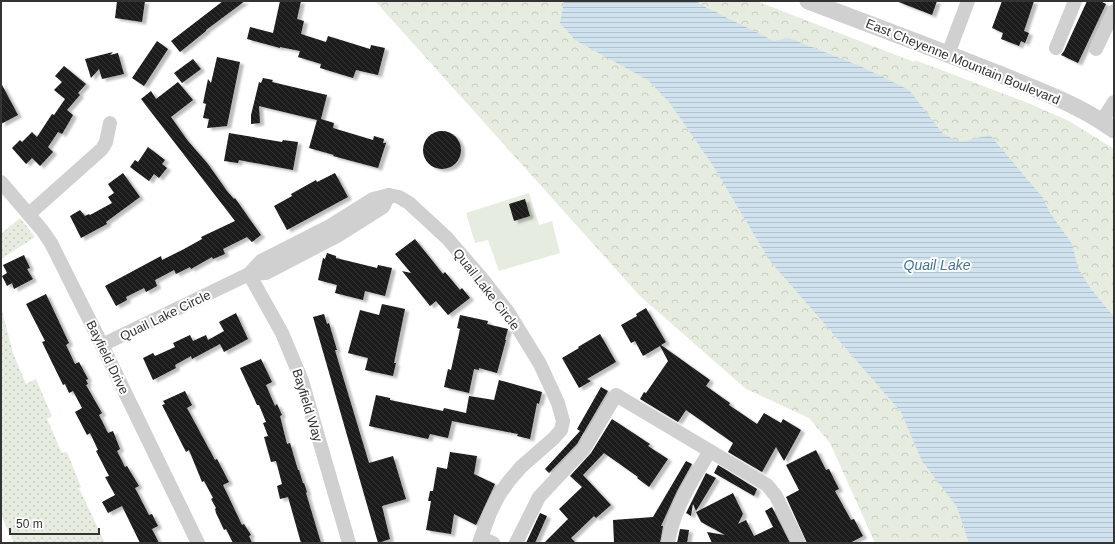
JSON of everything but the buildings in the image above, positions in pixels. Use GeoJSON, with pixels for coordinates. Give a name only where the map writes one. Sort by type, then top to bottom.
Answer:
{"type":"FeatureCollection","features":[{"type":"Feature","properties":{"kind":"street","name":"East Cheyenne Mountain Boulevard"},"geometry":{"type":"LineString","coordinates":[[808,1],[948,54],[1057,98],[1108,125]]}},
{"type":"Feature","properties":{"kind":"street"},"geometry":{"type":"LineString","coordinates":[[948,54],[968,1]]}},
{"type":"Feature","properties":{"kind":"street"},"geometry":{"type":"LineString","coordinates":[[1056,48],[1075,1]]}},
{"type":"Feature","properties":{"kind":"street"},"geometry":{"type":"LineString","coordinates":[[1096,49],[1114,11]]}},
{"type":"Feature","properties":{"kind":"street"},"geometry":{"type":"LineString","coordinates":[[1108,125],[1114,102]]}},
{"type":"Feature","properties":{"kind":"street"},"geometry":{"type":"LineString","coordinates":[[29,214],[102,149],[106,142],[110,124]]}},
{"type":"Feature","properties":{"kind":"street","name":"Bayfield Drive"},"geometry":{"type":"LineString","coordinates":[[1,182],[29,214],[50,243],[102,345],[198,543]]}},
{"type":"Feature","properties":{"kind":"street","name":"Quail Lake Circle"},"geometry":{"type":"LineString","coordinates":[[102,345],[249,274],[261,261],[330,226],[373,199],[394,192],[422,214],[446,238],[484,281],[508,312],[540,364],[562,412],[563,421],[561,430],[521,467],[499,495],[490,513],[484,541]]}},
{"type":"Feature","properties":{"kind":"street","name":"Bayfield Way"},"geometry":{"type":"LineString","coordinates":[[249,274],[282,333],[300,374],[349,543]]}},
{"type":"Feature","properties":{"kind":"street"},"geometry":{"type":"LineString","coordinates":[[516,543],[539,497],[584,449],[616,395],[767,485],[772,490],[799,543]]}},
{"type":"Feature","properties":{"kind":"street"},"geometry":{"type":"LineString","coordinates":[[668,543],[675,514],[684,495],[710,450]]}},
{"type":"Feature","properties":{"kind":"green space"},"geometry":{"type":"Polygon","coordinates":[[[375,1],[756,1],[914,62],[915,60],[1028,103],[1069,121],[1114,149],[1114,543],[875,543],[830,443],[809,418],[746,389],[640,296],[375,1]]]}},
{"type":"Feature","properties":{"kind":"green space"},"geometry":{"type":"Polygon","coordinates":[[[529,193],[539,225],[552,221],[560,253],[499,271],[488,240],[475,243],[466,213],[529,193]]]}},
{"type":"Feature","properties":{"kind":"green space"},"geometry":{"type":"Polygon","coordinates":[[[20,218],[35,237],[1,259],[1,234],[20,218]]]}},
{"type":"Feature","properties":{"kind":"green space"},"geometry":{"type":"Polygon","coordinates":[[[1,307],[13,353],[26,384],[36,379],[52,416],[47,419],[62,453],[67,452],[81,487],[79,488],[105,543],[14,543],[1,515],[1,307]]]}},
{"type":"Feature","properties":{"kind":"water","name":"Quail Lake"},"geometry":{"type":"Polygon","coordinates":[[[564,1],[697,1],[701,5],[774,41],[789,38],[860,66],[909,90],[943,134],[960,142],[990,135],[1043,198],[1050,213],[1072,244],[1078,268],[1091,289],[1114,317],[1114,543],[969,543],[957,507],[922,461],[901,412],[770,261],[712,164],[669,102],[648,80],[575,40],[560,23],[564,1]]]}}]}
